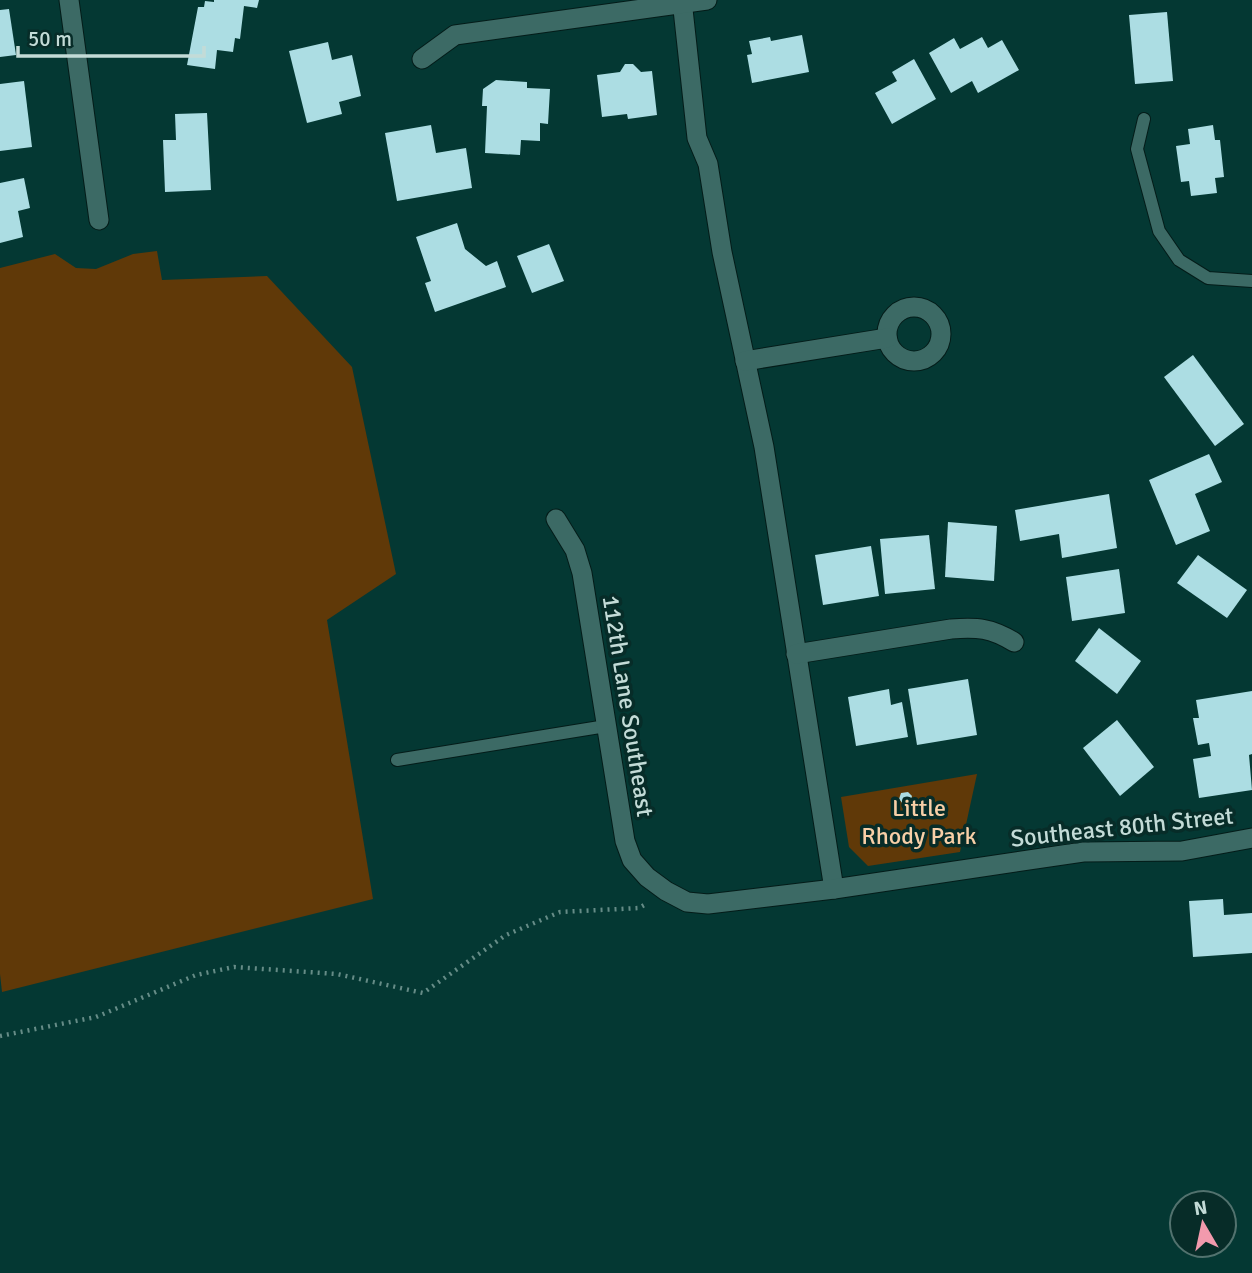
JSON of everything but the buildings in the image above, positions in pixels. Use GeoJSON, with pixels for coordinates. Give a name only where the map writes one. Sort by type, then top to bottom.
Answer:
{"type":"FeatureCollection","features":[{"type":"Feature","properties":{"kind":"street"},"geometry":{"type":"LineString","coordinates":[[69,0],[99,220]]}},
{"type":"Feature","properties":{"kind":"street"},"geometry":{"type":"LineString","coordinates":[[422,59],[456,35],[707,0]]}},
{"type":"Feature","properties":{"kind":"street"},"geometry":{"type":"LineString","coordinates":[[682,2],[697,138],[708,164],[722,252],[764,447],[834,889]]}},
{"type":"Feature","properties":{"kind":"street"},"geometry":{"type":"LineString","coordinates":[[745,361],[887,338]]}},
{"type":"Feature","properties":{"kind":"street","name":"112th Lane Southeast"},"geometry":{"type":"LineString","coordinates":[[556,519],[575,550],[582,573],[625,841],[632,860],[647,877],[667,891]]}},
{"type":"Feature","properties":{"kind":"street"},"geometry":{"type":"LineString","coordinates":[[796,654],[951,629],[976,628],[996,631],[1014,642]]}},
{"type":"Feature","properties":{"kind":"street","name":"Southeast 80th Street"},"geometry":{"type":"LineString","coordinates":[[667,891],[687,902],[708,904],[834,889],[1083,852],[1182,851],[1252,838]]}},
{"type":"Feature","properties":{"kind":"lane"},"geometry":{"type":"LineString","coordinates":[[1144,119],[1137,149],[1159,231],[1179,260],[1208,278],[1252,281]]}},
{"type":"Feature","properties":{"kind":"lane"},"geometry":{"type":"LineString","coordinates":[[397,760],[606,726]]}},
{"type":"Feature","properties":{"kind":"path"},"geometry":{"type":"LineString","coordinates":[[0,1036],[96,1017],[196,975],[234,967],[337,974],[423,993],[506,935],[560,912],[639,908],[667,891]]}},
{"type":"Feature","properties":{"kind":"green space"},"geometry":{"type":"Polygon","coordinates":[[[157,251],[162,280],[267,276],[352,367],[396,574],[327,620],[373,899],[2,992],[0,268],[55,254],[76,268],[96,269],[133,254],[157,251]]]}},
{"type":"Feature","properties":{"kind":"green space","name":"Little Rhody Park"},"geometry":{"type":"Polygon","coordinates":[[[977,774],[960,852],[868,866],[849,847],[841,797],[977,774]]]}}]}
